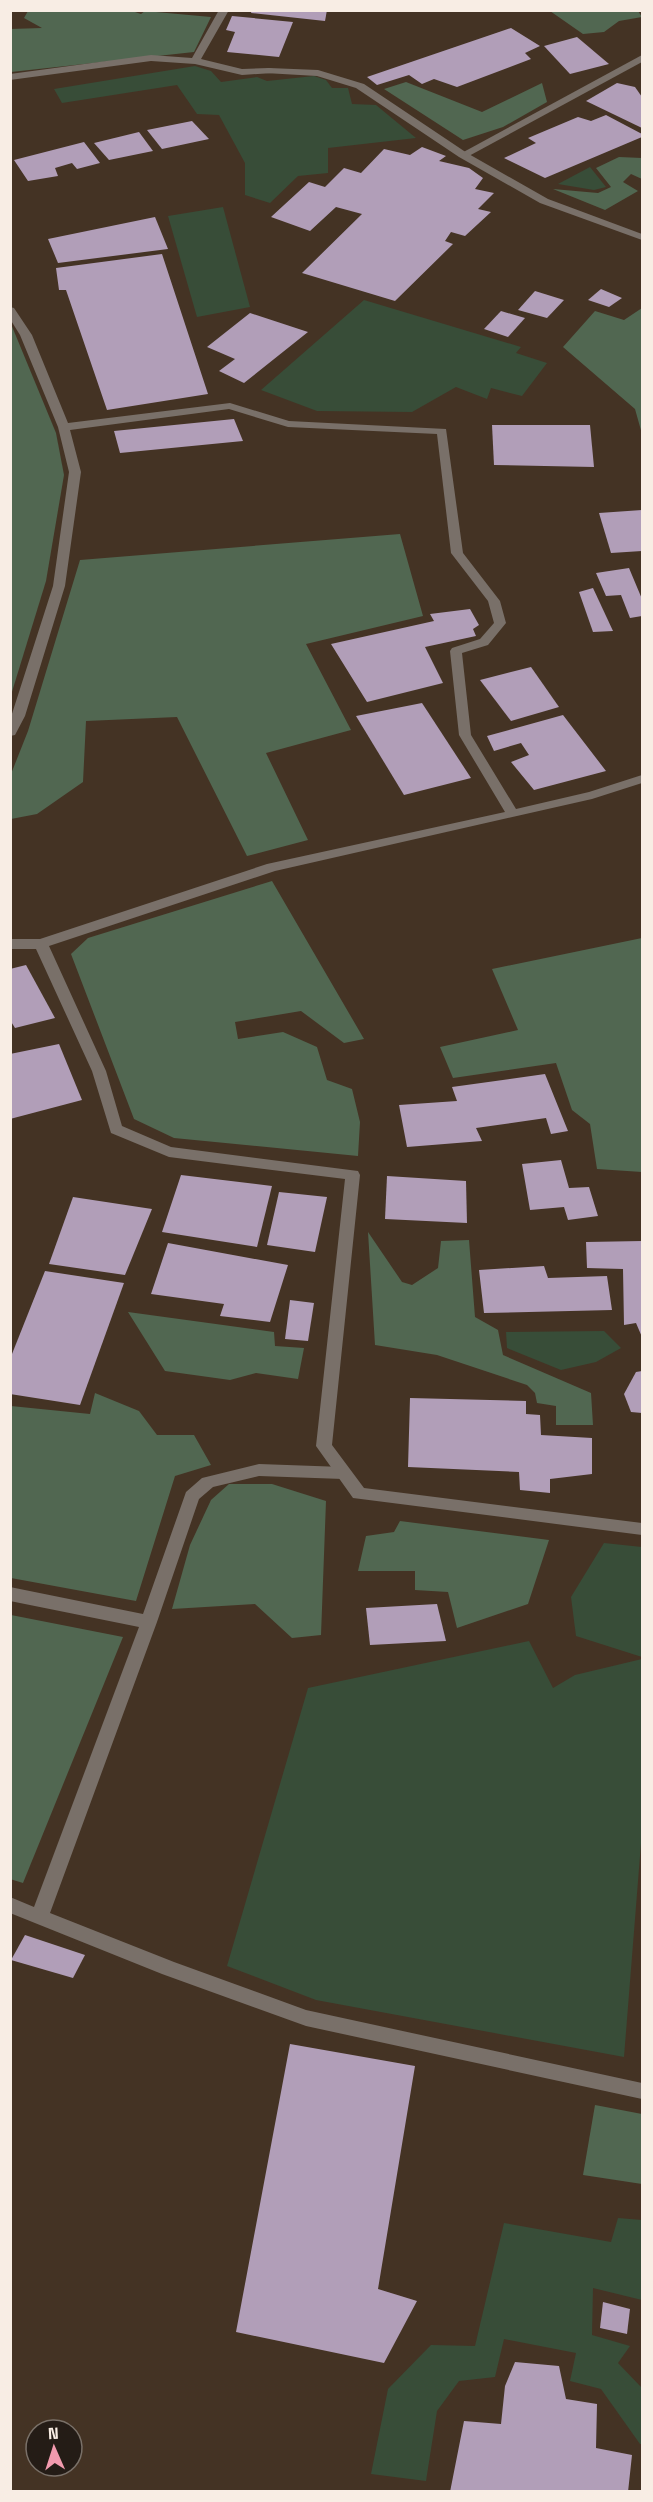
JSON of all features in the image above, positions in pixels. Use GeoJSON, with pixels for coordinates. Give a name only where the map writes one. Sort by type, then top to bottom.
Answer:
{"type":"FeatureCollection","features":[{"type":"Feature","properties":{"kind":"street"},"geometry":{"type":"LineString","coordinates":[[195,61],[224,10]]}},
{"type":"Feature","properties":{"kind":"street"},"geometry":{"type":"LineString","coordinates":[[10,77],[152,58],[195,61],[242,72],[318,73],[360,86],[463,155],[544,201],[642,237]]}},
{"type":"Feature","properties":{"kind":"street"},"geometry":{"type":"LineString","coordinates":[[463,155],[642,58]]}},
{"type":"Feature","properties":{"kind":"street"},"geometry":{"type":"LineString","coordinates":[[10,310],[26,335],[64,428],[75,472],[59,586],[10,732]]}},
{"type":"Feature","properties":{"kind":"street"},"geometry":{"type":"LineString","coordinates":[[64,428],[230,406],[288,424],[442,431],[457,553],[494,601],[500,623],[484,642],[456,651],[465,735],[513,814]]}},
{"type":"Feature","properties":{"kind":"street"},"geometry":{"type":"LineString","coordinates":[[10,944],[41,944],[272,867],[513,814],[592,795],[642,779]]}},
{"type":"Feature","properties":{"kind":"street"},"geometry":{"type":"LineString","coordinates":[[41,944],[99,1071],[116,1129],[168,1152],[353,1176],[324,1446],[359,1494],[642,1528]]}},
{"type":"Feature","properties":{"kind":"street"},"geometry":{"type":"LineString","coordinates":[[39,1917],[149,1622],[192,1496],[208,1482],[259,1470],[343,1473]]}},
{"type":"Feature","properties":{"kind":"street"},"geometry":{"type":"LineString","coordinates":[[10,1594],[149,1622]]}},
{"type":"Feature","properties":{"kind":"street"},"geometry":{"type":"LineString","coordinates":[[10,1905],[168,1968],[306,2018],[642,2091]]}},
{"type":"Feature","properties":{"kind":"green space"},"geometry":{"type":"Polygon","coordinates":[[[129,10],[141,14],[145,11],[211,17],[194,52],[11,72],[10,29],[42,28],[24,18],[28,11],[129,10]]]}},
{"type":"Feature","properties":{"kind":"green space"},"geometry":{"type":"Polygon","coordinates":[[[550,11],[638,11],[642,17],[619,21],[604,32],[583,34],[550,11]]]}},
{"type":"Feature","properties":{"kind":"green space"},"geometry":{"type":"Polygon","coordinates":[[[195,66],[211,71],[221,82],[257,77],[267,81],[314,76],[326,80],[332,88],[348,88],[352,104],[376,105],[416,138],[328,148],[328,173],[298,176],[270,203],[245,195],[245,163],[219,115],[197,114],[177,85],[62,103],[54,89],[195,66]]]}},
{"type":"Feature","properties":{"kind":"green space"},"geometry":{"type":"Polygon","coordinates":[[[406,82],[482,112],[542,83],[547,102],[503,127],[463,140],[384,89],[406,82]]]}},
{"type":"Feature","properties":{"kind":"green space"},"geometry":{"type":"Polygon","coordinates":[[[619,157],[642,158],[642,179],[631,174],[623,182],[638,191],[605,210],[553,189],[598,193],[611,187],[596,168],[619,157]]]}},
{"type":"Feature","properties":{"kind":"green space"},"geometry":{"type":"Polygon","coordinates":[[[590,167],[606,187],[594,190],[558,184],[590,167]]]}},
{"type":"Feature","properties":{"kind":"green space"},"geometry":{"type":"Polygon","coordinates":[[[223,207],[250,307],[197,317],[168,216],[223,207]]]}},
{"type":"Feature","properties":{"kind":"green space"},"geometry":{"type":"Polygon","coordinates":[[[364,300],[521,347],[516,353],[547,363],[522,396],[491,388],[487,399],[456,387],[412,412],[317,411],[261,390],[364,300]]]}},
{"type":"Feature","properties":{"kind":"green space"},"geometry":{"type":"Polygon","coordinates":[[[642,308],[642,434],[635,409],[563,347],[595,311],[624,320],[642,308]]]}},
{"type":"Feature","properties":{"kind":"green space"},"geometry":{"type":"Polygon","coordinates":[[[11,324],[56,433],[64,475],[46,581],[11,695],[11,324]]]}},
{"type":"Feature","properties":{"kind":"green space"},"geometry":{"type":"Polygon","coordinates":[[[400,534],[423,616],[306,644],[351,730],[266,753],[308,840],[247,856],[177,717],[86,721],[83,782],[37,814],[11,819],[11,774],[28,731],[80,560],[400,534]]]}},
{"type":"Feature","properties":{"kind":"green space"},"geometry":{"type":"Polygon","coordinates":[[[272,881],[364,1039],[344,1043],[301,1011],[235,1022],[238,1039],[283,1032],[317,1047],[327,1080],[352,1089],[360,1122],[358,1156],[174,1138],[134,1119],[71,954],[88,938],[272,881]]]}},
{"type":"Feature","properties":{"kind":"green space"},"geometry":{"type":"Polygon","coordinates":[[[642,938],[642,1172],[597,1169],[590,1124],[572,1110],[556,1063],[453,1078],[440,1047],[518,1030],[492,969],[642,938]]]}},
{"type":"Feature","properties":{"kind":"green space"},"geometry":{"type":"Polygon","coordinates":[[[368,1232],[402,1282],[412,1285],[438,1268],[441,1241],[469,1240],[475,1317],[498,1330],[503,1355],[591,1393],[593,1425],[556,1425],[556,1406],[537,1403],[535,1393],[527,1385],[437,1355],[375,1345],[368,1232]]]}},
{"type":"Feature","properties":{"kind":"green space"},"geometry":{"type":"Polygon","coordinates":[[[128,1312],[274,1332],[275,1346],[304,1348],[298,1379],[256,1373],[230,1380],[165,1371],[128,1312]]]}},
{"type":"Feature","properties":{"kind":"green space"},"geometry":{"type":"Polygon","coordinates":[[[604,1331],[621,1348],[596,1362],[561,1370],[507,1348],[506,1332],[604,1331]]]}},
{"type":"Feature","properties":{"kind":"green space"},"geometry":{"type":"Polygon","coordinates":[[[95,1393],[139,1411],[157,1435],[194,1435],[211,1465],[175,1476],[136,1601],[11,1578],[11,1406],[90,1414],[95,1393]]]}},
{"type":"Feature","properties":{"kind":"green space"},"geometry":{"type":"Polygon","coordinates":[[[229,1484],[272,1484],[326,1501],[321,1635],[292,1638],[255,1604],[172,1609],[190,1545],[211,1500],[229,1484]]]}},
{"type":"Feature","properties":{"kind":"green space"},"geometry":{"type":"Polygon","coordinates":[[[400,1521],[549,1540],[528,1604],[457,1628],[448,1592],[415,1590],[415,1571],[358,1571],[366,1536],[394,1532],[400,1521]]]}},
{"type":"Feature","properties":{"kind":"green space"},"geometry":{"type":"Polygon","coordinates":[[[604,1543],[642,1547],[642,1657],[576,1636],[571,1597],[604,1543]]]}},
{"type":"Feature","properties":{"kind":"green space"},"geometry":{"type":"Polygon","coordinates":[[[11,1615],[123,1637],[23,1883],[10,1879],[11,1615]]]}},
{"type":"Feature","properties":{"kind":"green space"},"geometry":{"type":"Polygon","coordinates":[[[529,1641],[553,1688],[575,1675],[642,1659],[642,1831],[624,2057],[316,2000],[227,1966],[308,1688],[529,1641]]]}},
{"type":"Feature","properties":{"kind":"green space"},"geometry":{"type":"Polygon","coordinates":[[[595,2105],[642,2114],[642,2184],[583,2175],[595,2105]]]}},
{"type":"Feature","properties":{"kind":"green space"},"geometry":{"type":"Polygon","coordinates":[[[618,2218],[642,2220],[642,2300],[593,2288],[592,2335],[630,2346],[618,2363],[642,2388],[642,2444],[601,2389],[570,2381],[576,2353],[504,2339],[495,2377],[459,2381],[437,2411],[426,2481],[371,2474],[388,2389],[431,2345],[475,2346],[504,2223],[611,2242],[618,2218]]]}},
{"type":"Feature","properties":{"kind":"building"},"geometry":{"type":"Polygon","coordinates":[[[252,10],[327,10],[325,21],[251,13],[252,10]]]}},
{"type":"Feature","properties":{"kind":"building"},"geometry":{"type":"Polygon","coordinates":[[[232,16],[293,22],[279,57],[227,52],[235,32],[226,30],[232,16]]]}},
{"type":"Feature","properties":{"kind":"building"},"geometry":{"type":"Polygon","coordinates":[[[511,28],[540,46],[525,53],[531,59],[457,87],[434,79],[422,84],[409,75],[377,85],[367,77],[511,28]]]}},
{"type":"Feature","properties":{"kind":"building"},"geometry":{"type":"Polygon","coordinates":[[[577,37],[609,64],[570,74],[544,46],[577,37]]]}},
{"type":"Feature","properties":{"kind":"building"},"geometry":{"type":"Polygon","coordinates":[[[617,83],[635,87],[642,97],[642,128],[586,101],[617,83]]]}},
{"type":"Feature","properties":{"kind":"building"},"geometry":{"type":"Polygon","coordinates":[[[606,115],[642,134],[642,137],[545,178],[504,158],[536,143],[528,138],[578,117],[591,121],[606,115]]]}},
{"type":"Feature","properties":{"kind":"building"},"geometry":{"type":"Polygon","coordinates":[[[192,121],[209,139],[162,149],[147,130],[192,121]]]}},
{"type":"Feature","properties":{"kind":"building"},"geometry":{"type":"Polygon","coordinates":[[[139,132],[153,151],[109,160],[94,143],[139,132]]]}},
{"type":"Feature","properties":{"kind":"building"},"geometry":{"type":"Polygon","coordinates":[[[84,142],[100,163],[77,169],[72,163],[55,168],[58,176],[28,181],[14,160],[84,142]]]}},
{"type":"Feature","properties":{"kind":"building"},"geometry":{"type":"Polygon","coordinates":[[[422,147],[446,156],[439,161],[469,168],[483,178],[475,189],[494,193],[478,209],[491,212],[465,236],[451,232],[445,241],[453,244],[395,301],[302,273],[362,214],[336,207],[310,231],[271,217],[309,182],[325,187],[344,168],[361,173],[384,149],[410,155],[422,147]]]}},
{"type":"Feature","properties":{"kind":"building"},"geometry":{"type":"Polygon","coordinates":[[[155,217],[168,249],[58,263],[48,239],[155,217]]]}},
{"type":"Feature","properties":{"kind":"building"},"geometry":{"type":"Polygon","coordinates":[[[162,254],[208,394],[107,410],[66,290],[59,290],[56,268],[162,254]]]}},
{"type":"Feature","properties":{"kind":"building"},"geometry":{"type":"Polygon","coordinates":[[[601,289],[622,298],[609,307],[588,300],[601,289]]]}},
{"type":"Feature","properties":{"kind":"building"},"geometry":{"type":"Polygon","coordinates":[[[535,291],[564,300],[547,318],[518,310],[535,291]]]}},
{"type":"Feature","properties":{"kind":"building"},"geometry":{"type":"Polygon","coordinates":[[[501,311],[525,318],[508,337],[484,329],[501,311]]]}},
{"type":"Feature","properties":{"kind":"building"},"geometry":{"type":"Polygon","coordinates":[[[250,313],[308,332],[244,383],[219,371],[235,359],[207,347],[250,313]]]}},
{"type":"Feature","properties":{"kind":"building"},"geometry":{"type":"Polygon","coordinates":[[[234,419],[243,441],[120,453],[114,431],[234,419]]]}},
{"type":"Feature","properties":{"kind":"building"},"geometry":{"type":"Polygon","coordinates":[[[492,425],[590,425],[594,467],[494,465],[492,425]]]}},
{"type":"Feature","properties":{"kind":"building"},"geometry":{"type":"Polygon","coordinates":[[[642,510],[642,551],[611,553],[599,513],[642,510]]]}},
{"type":"Feature","properties":{"kind":"building"},"geometry":{"type":"Polygon","coordinates":[[[629,568],[642,599],[642,616],[630,618],[621,595],[606,596],[596,573],[629,568]]]}},
{"type":"Feature","properties":{"kind":"building"},"geometry":{"type":"Polygon","coordinates":[[[593,588],[613,631],[593,632],[579,592],[593,588]]]}},
{"type":"Feature","properties":{"kind":"building"},"geometry":{"type":"Polygon","coordinates":[[[470,609],[479,625],[473,629],[476,636],[425,647],[443,683],[367,702],[331,644],[434,621],[430,614],[470,609]]]}},
{"type":"Feature","properties":{"kind":"building"},"geometry":{"type":"Polygon","coordinates":[[[531,667],[559,707],[511,721],[480,680],[531,667]]]}},
{"type":"Feature","properties":{"kind":"building"},"geometry":{"type":"Polygon","coordinates":[[[422,703],[471,778],[404,795],[356,716],[422,703]]]}},
{"type":"Feature","properties":{"kind":"building"},"geometry":{"type":"Polygon","coordinates":[[[563,715],[606,771],[534,790],[511,762],[529,755],[521,743],[494,751],[487,736],[563,715]]]}},
{"type":"Feature","properties":{"kind":"building"},"geometry":{"type":"Polygon","coordinates":[[[26,965],[55,1018],[15,1028],[10,1020],[10,969],[26,965]]]}},
{"type":"Feature","properties":{"kind":"building"},"geometry":{"type":"Polygon","coordinates":[[[59,1044],[82,1100],[10,1119],[10,1054],[59,1044]]]}},
{"type":"Feature","properties":{"kind":"building"},"geometry":{"type":"Polygon","coordinates":[[[545,1074],[568,1131],[551,1134],[546,1118],[476,1128],[482,1141],[407,1147],[399,1105],[457,1101],[452,1087],[545,1074]]]}},
{"type":"Feature","properties":{"kind":"building"},"geometry":{"type":"Polygon","coordinates":[[[561,1160],[569,1188],[589,1187],[598,1216],[568,1220],[564,1207],[530,1210],[522,1164],[561,1160]]]}},
{"type":"Feature","properties":{"kind":"building"},"geometry":{"type":"Polygon","coordinates":[[[181,1175],[272,1186],[257,1247],[162,1232],[181,1175]]]}},
{"type":"Feature","properties":{"kind":"building"},"geometry":{"type":"Polygon","coordinates":[[[387,1176],[466,1181],[467,1223],[385,1219],[387,1176]]]}},
{"type":"Feature","properties":{"kind":"building"},"geometry":{"type":"Polygon","coordinates":[[[279,1192],[327,1197],[315,1252],[267,1245],[279,1192]]]}},
{"type":"Feature","properties":{"kind":"building"},"geometry":{"type":"Polygon","coordinates":[[[73,1197],[152,1209],[125,1275],[49,1264],[73,1197]]]}},
{"type":"Feature","properties":{"kind":"building"},"geometry":{"type":"Polygon","coordinates":[[[642,1241],[642,1337],[636,1323],[624,1325],[623,1269],[587,1268],[586,1242],[642,1241]]]}},
{"type":"Feature","properties":{"kind":"building"},"geometry":{"type":"Polygon","coordinates":[[[168,1243],[288,1265],[270,1322],[220,1316],[224,1304],[151,1294],[168,1243]]]}},
{"type":"Feature","properties":{"kind":"building"},"geometry":{"type":"Polygon","coordinates":[[[544,1266],[548,1278],[607,1276],[612,1310],[484,1313],[479,1270],[544,1266]]]}},
{"type":"Feature","properties":{"kind":"building"},"geometry":{"type":"Polygon","coordinates":[[[45,1271],[124,1283],[80,1405],[10,1394],[10,1359],[45,1271]]]}},
{"type":"Feature","properties":{"kind":"building"},"geometry":{"type":"Polygon","coordinates":[[[290,1300],[314,1303],[308,1341],[285,1339],[290,1300]]]}},
{"type":"Feature","properties":{"kind":"building"},"geometry":{"type":"Polygon","coordinates":[[[642,1371],[642,1413],[631,1412],[624,1394],[636,1372],[642,1371]]]}},
{"type":"Feature","properties":{"kind":"building"},"geometry":{"type":"Polygon","coordinates":[[[410,1398],[526,1401],[526,1414],[540,1415],[541,1435],[592,1438],[592,1474],[550,1479],[550,1493],[520,1490],[519,1472],[408,1467],[410,1398]]]}},
{"type":"Feature","properties":{"kind":"building"},"geometry":{"type":"Polygon","coordinates":[[[437,1604],[446,1641],[370,1645],[366,1608],[437,1604]]]}},
{"type":"Feature","properties":{"kind":"building"},"geometry":{"type":"Polygon","coordinates":[[[25,1935],[85,1955],[73,1978],[11,1960],[25,1935]]]}},
{"type":"Feature","properties":{"kind":"building"},"geometry":{"type":"Polygon","coordinates":[[[290,2044],[415,2066],[378,2289],[417,2301],[384,2363],[236,2332],[290,2044]]]}},
{"type":"Feature","properties":{"kind":"building"},"geometry":{"type":"Polygon","coordinates":[[[603,2302],[630,2309],[627,2334],[600,2328],[603,2302]]]}},
{"type":"Feature","properties":{"kind":"building"},"geometry":{"type":"Polygon","coordinates":[[[515,2362],[559,2366],[566,2399],[597,2404],[596,2448],[632,2455],[628,2492],[450,2492],[464,2421],[501,2424],[505,2386],[515,2362]]]}}]}
